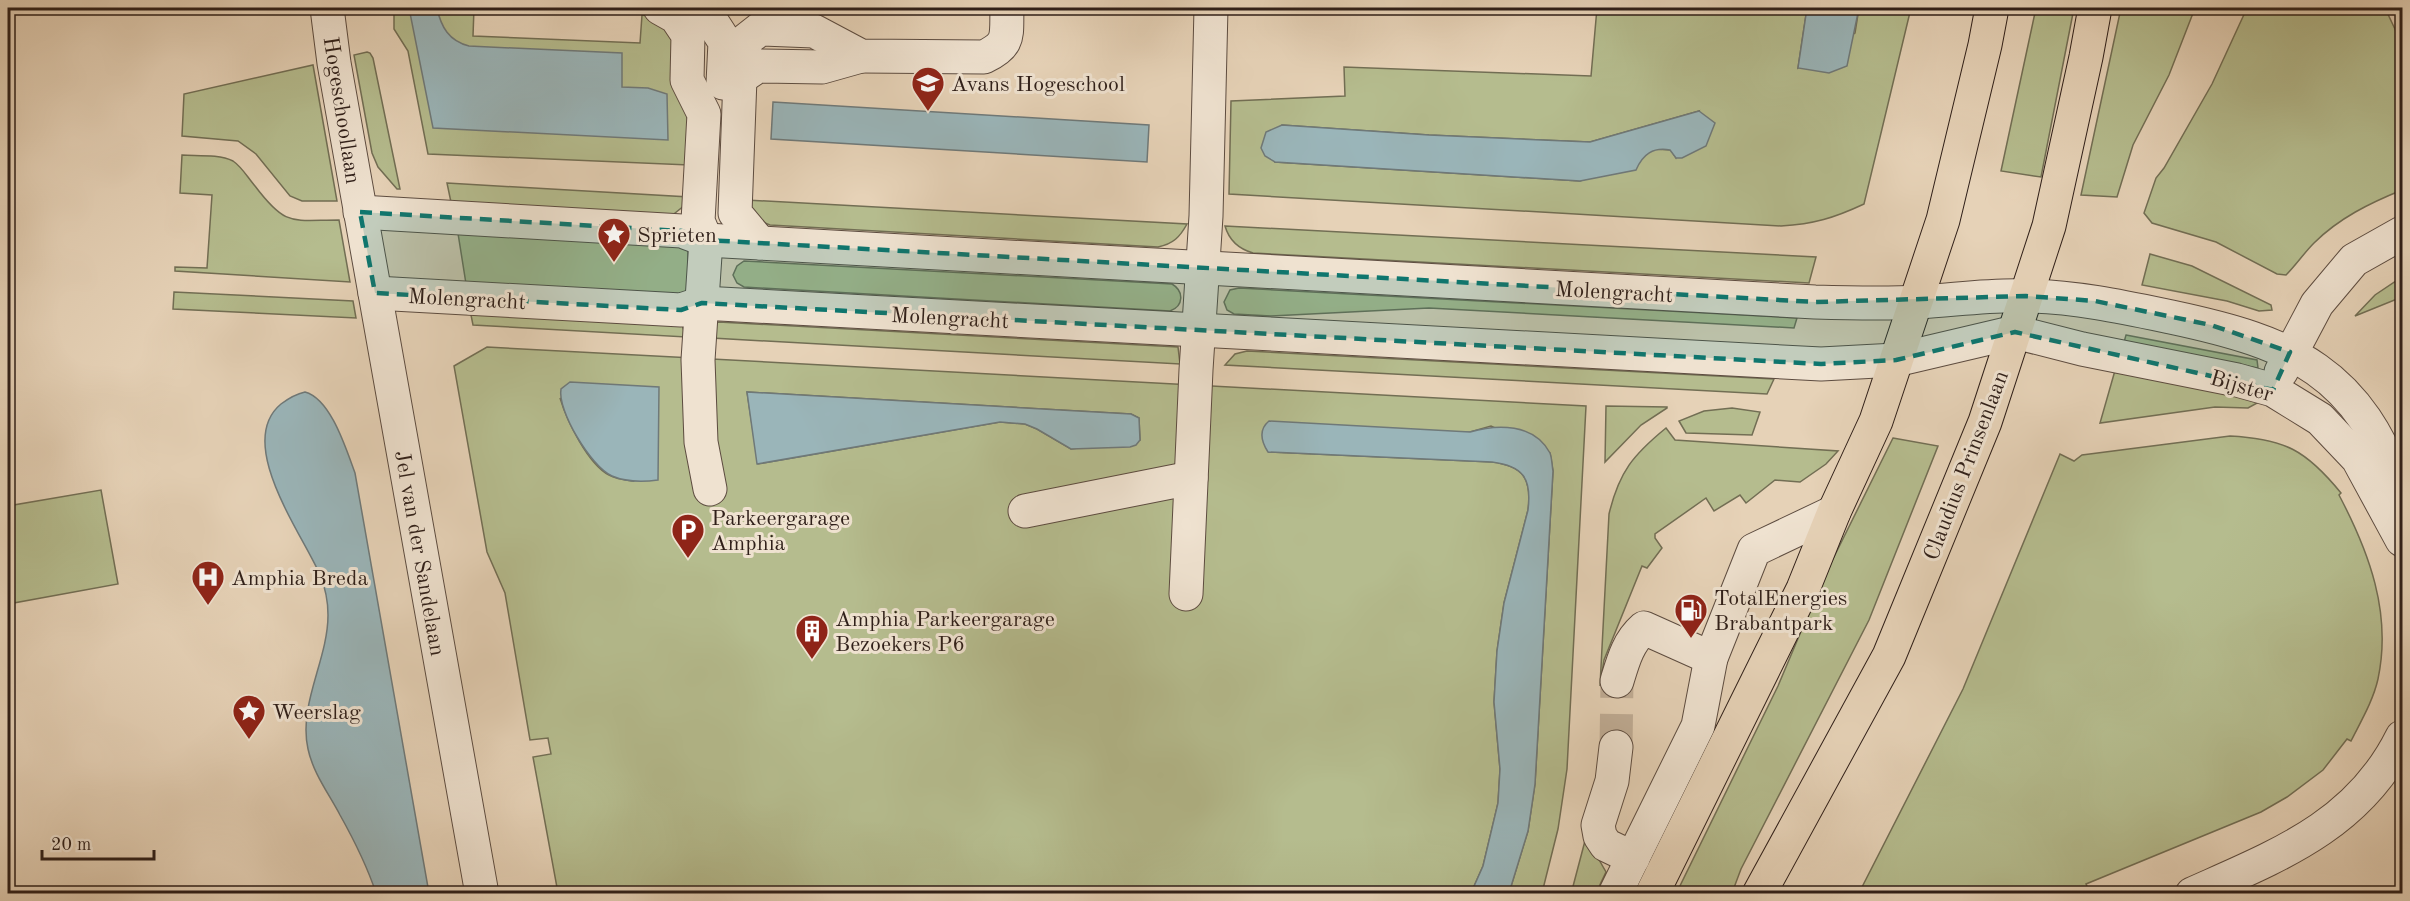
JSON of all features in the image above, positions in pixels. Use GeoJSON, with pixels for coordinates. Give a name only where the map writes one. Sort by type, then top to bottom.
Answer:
{"type":"FeatureCollection","features":[{"type":"Feature","properties":{"kind":"main road"},"geometry":{"type":"LineString","coordinates":[[1652,894],[1803,590],[1834,512],[1876,421],[1943,220],[1992,8]]}},
{"type":"Feature","properties":{"kind":"main road","name":"Claudius Prinsenlaan"},"geometry":{"type":"LineString","coordinates":[[1759,894],[1889,656],[1985,422],[2049,226],[2095,8]]}},
{"type":"Feature","properties":{"kind":"street","name":"Hogeschoollaan"},"geometry":{"type":"LineString","coordinates":[[327,8],[334,63],[360,212]]}},
{"type":"Feature","properties":{"kind":"street"},"geometry":{"type":"LineString","coordinates":[[660,8],[676,16],[688,35],[687,80],[704,114]]}},
{"type":"Feature","properties":{"kind":"street"},"geometry":{"type":"LineString","coordinates":[[719,189],[740,78],[758,66],[822,67],[861,57],[984,57],[1000,49],[1006,39],[1007,8]]}},
{"type":"Feature","properties":{"kind":"street"},"geometry":{"type":"LineString","coordinates":[[1186,594],[1198,331],[1206,216],[1211,8]]}},
{"type":"Feature","properties":{"kind":"street"},"geometry":{"type":"LineString","coordinates":[[710,13],[704,114],[719,189],[760,243]]}},
{"type":"Feature","properties":{"kind":"street"},"geometry":{"type":"LineString","coordinates":[[710,13],[724,42],[718,222],[695,230],[702,303],[699,344],[701,442],[710,489]]}},
{"type":"Feature","properties":{"kind":"street","name":"Molengracht"},"geometry":{"type":"LineString","coordinates":[[360,212],[695,230],[760,243],[1815,302],[1916,302],[2026,296]]}},
{"type":"Feature","properties":{"kind":"street","name":"Jel van der Sandelaan"},"geometry":{"type":"LineString","coordinates":[[360,212],[482,894]]}},
{"type":"Feature","properties":{"kind":"street"},"geometry":{"type":"LineString","coordinates":[[2273,390],[2290,352],[2317,304],[2354,260],[2403,233]]}},
{"type":"Feature","properties":{"kind":"street","name":"Molengracht"},"geometry":{"type":"LineString","coordinates":[[375,293],[681,310],[702,303],[1821,364],[1896,360],[2015,332]]}},
{"type":"Feature","properties":{"kind":"street","name":"Bijster"},"geometry":{"type":"LineString","coordinates":[[2026,296],[2096,301],[2188,320],[2250,336],[2290,352],[2318,370],[2339,389],[2371,426],[2403,497]]}},
{"type":"Feature","properties":{"kind":"street","name":"Bijster"},"geometry":{"type":"LineString","coordinates":[[2015,332],[2082,349],[2237,380],[2273,390],[2320,419],[2358,459],[2403,540]]}},
{"type":"Feature","properties":{"kind":"street"},"geometry":{"type":"LineString","coordinates":[[1025,511],[1191,478]]}},
{"type":"Feature","properties":{"kind":"street"},"geometry":{"type":"LineString","coordinates":[[1615,894],[1698,726],[1711,658],[1754,550],[1834,512]]}},
{"type":"Feature","properties":{"kind":"street"},"geometry":{"type":"LineString","coordinates":[[1617,681],[1635,635],[1644,628],[1711,658]]}},
{"type":"Feature","properties":{"kind":"street"},"geometry":{"type":"LineString","coordinates":[[2192,894],[2277,856],[2317,834],[2351,805],[2381,772],[2403,737]]}},
{"type":"Feature","properties":{"kind":"street"},"geometry":{"type":"LineString","coordinates":[[1616,747],[1612,781],[1598,825],[1600,836],[1606,845],[1633,858]]}},
{"type":"Feature","properties":{"kind":"highlighted area"},"geometry":{"type":"Polygon","coordinates":[[[360,212],[682,231],[706,240],[1815,302],[2026,296],[2095,301],[2211,325],[2290,352],[2273,390],[2015,332],[1896,360],[1821,364],[702,303],[681,310],[375,293],[360,212]]]}},
{"type":"Feature","properties":{"kind":"green space"},"geometry":{"type":"Polygon","coordinates":[[[394,8],[474,8],[473,36],[640,43],[642,15],[661,18],[670,25],[679,87],[693,139],[689,165],[428,154],[408,51],[394,29],[394,8]]]}},
{"type":"Feature","properties":{"kind":"green space"},"geometry":{"type":"Polygon","coordinates":[[[1597,8],[1807,8],[1798,68],[1855,33],[1859,8],[1911,8],[1864,204],[1824,220],[1781,226],[1229,194],[1231,101],[1345,96],[1344,67],[1591,76],[1597,8]],[[1699,111],[1590,142],[1429,135],[1282,125],[1275,162],[1580,181],[1641,158],[1654,149],[1671,150],[1676,158],[1699,111]]]}},
{"type":"Feature","properties":{"kind":"green space"},"geometry":{"type":"Polygon","coordinates":[[[2036,8],[2074,8],[2041,177],[2001,171],[2036,8]]]}},
{"type":"Feature","properties":{"kind":"green space"},"geometry":{"type":"Polygon","coordinates":[[[2121,8],[2195,8],[2169,75],[2133,145],[2117,197],[2081,195],[2121,8]]]}},
{"type":"Feature","properties":{"kind":"green space"},"geometry":{"type":"Polygon","coordinates":[[[2247,8],[2385,8],[2402,44],[2402,190],[2367,206],[2334,226],[2314,243],[2286,275],[2277,274],[2216,242],[2152,223],[2144,213],[2156,178],[2212,84],[2247,8]]]}},
{"type":"Feature","properties":{"kind":"green space"},"geometry":{"type":"Polygon","coordinates":[[[367,52],[373,58],[400,189],[397,189],[378,167],[372,153],[354,55],[367,52]]]}},
{"type":"Feature","properties":{"kind":"green space"},"geometry":{"type":"Polygon","coordinates":[[[313,65],[337,201],[302,201],[290,196],[256,154],[238,141],[182,136],[184,94],[313,65]]]}},
{"type":"Feature","properties":{"kind":"green space"},"geometry":{"type":"Polygon","coordinates":[[[182,155],[215,156],[233,161],[274,209],[283,215],[300,220],[339,220],[350,282],[175,271],[175,267],[207,268],[212,195],[180,193],[182,155]]]}},
{"type":"Feature","properties":{"kind":"green space"},"geometry":{"type":"Polygon","coordinates":[[[447,183],[689,197],[685,205],[670,217],[452,207],[447,183]]]}},
{"type":"Feature","properties":{"kind":"green space"},"geometry":{"type":"Polygon","coordinates":[[[746,200],[1187,224],[1176,239],[1158,247],[770,225],[757,220],[746,200]]]}},
{"type":"Feature","properties":{"kind":"green space"},"geometry":{"type":"Polygon","coordinates":[[[1225,226],[1816,257],[1809,283],[1253,253],[1235,243],[1225,226]]]}},
{"type":"Feature","properties":{"kind":"green space"},"geometry":{"type":"Polygon","coordinates":[[[457,227],[674,239],[688,250],[688,288],[686,294],[467,290],[457,227]]]}},
{"type":"Feature","properties":{"kind":"green space"},"geometry":{"type":"Polygon","coordinates":[[[2150,254],[2192,266],[2271,305],[2272,310],[2259,311],[2227,301],[2142,285],[2150,254]]]}},
{"type":"Feature","properties":{"kind":"green space"},"geometry":{"type":"Polygon","coordinates":[[[744,261],[1172,284],[1179,290],[1181,298],[1178,306],[1170,311],[744,287],[737,283],[733,275],[737,266],[744,261]]]}},
{"type":"Feature","properties":{"kind":"green space"},"geometry":{"type":"Polygon","coordinates":[[[2402,277],[2402,297],[2355,316],[2375,295],[2402,277]]]}},
{"type":"Feature","properties":{"kind":"green space"},"geometry":{"type":"Polygon","coordinates":[[[1239,288],[1797,318],[1794,328],[1429,308],[1271,316],[1234,314],[1227,310],[1224,302],[1230,290],[1239,288]]]}},
{"type":"Feature","properties":{"kind":"green space"},"geometry":{"type":"Polygon","coordinates":[[[174,292],[353,301],[356,318],[173,309],[174,292]]]}},
{"type":"Feature","properties":{"kind":"green space"},"geometry":{"type":"Polygon","coordinates":[[[470,310],[682,325],[686,337],[473,325],[470,310]]]}},
{"type":"Feature","properties":{"kind":"green space"},"geometry":{"type":"Polygon","coordinates":[[[715,323],[1178,347],[1180,364],[712,338],[715,323]]]}},
{"type":"Feature","properties":{"kind":"green space"},"geometry":{"type":"Polygon","coordinates":[[[2126,335],[2257,360],[2258,368],[2123,346],[2126,335]]]}},
{"type":"Feature","properties":{"kind":"green space"},"geometry":{"type":"Polygon","coordinates":[[[487,347],[1586,406],[1567,769],[1558,829],[1542,893],[1509,893],[1528,831],[1535,784],[1553,471],[1550,453],[1491,426],[1470,432],[1268,452],[1492,462],[1518,471],[1527,482],[1528,510],[1504,603],[1497,651],[1494,702],[1500,769],[1498,803],[1483,866],[1471,893],[558,893],[533,757],[551,754],[548,738],[530,740],[505,593],[487,552],[454,366],[487,347]],[[747,392],[758,464],[1000,422],[1025,424],[1071,449],[1140,440],[1139,418],[1131,414],[747,392]],[[560,398],[573,430],[593,462],[612,476],[633,481],[560,398]]]}},
{"type":"Feature","properties":{"kind":"green space"},"geometry":{"type":"Polygon","coordinates":[[[1247,351],[1774,379],[1767,394],[1225,365],[1235,354],[1247,351]]]}},
{"type":"Feature","properties":{"kind":"green space"},"geometry":{"type":"Polygon","coordinates":[[[2116,367],[2259,402],[2248,408],[2215,407],[2100,423],[2116,367]]]}},
{"type":"Feature","properties":{"kind":"green space"},"geometry":{"type":"Polygon","coordinates":[[[1606,406],[1667,408],[1641,425],[1605,462],[1606,406]]]}},
{"type":"Feature","properties":{"kind":"green space"},"geometry":{"type":"Polygon","coordinates":[[[1732,408],[1760,412],[1752,435],[1686,433],[1679,421],[1704,411],[1732,408]]]}},
{"type":"Feature","properties":{"kind":"green space"},"geometry":{"type":"Polygon","coordinates":[[[1666,428],[1675,440],[1838,451],[1826,464],[1800,482],[1775,480],[1746,503],[1740,495],[1714,511],[1706,498],[1655,534],[1662,548],[1647,568],[1642,566],[1604,660],[1600,686],[1609,514],[1617,487],[1629,465],[1666,428]]]}},
{"type":"Feature","properties":{"kind":"green space"},"geometry":{"type":"Polygon","coordinates":[[[2230,436],[2280,444],[2317,466],[2341,493],[2339,495],[2360,539],[2380,607],[2382,654],[2373,695],[2351,741],[2347,739],[2323,770],[2287,797],[2261,812],[2086,884],[2090,893],[1859,893],[1963,689],[2060,454],[2074,461],[2082,455],[2230,436]]]}},
{"type":"Feature","properties":{"kind":"green space"},"geometry":{"type":"Polygon","coordinates":[[[1893,438],[1938,446],[1869,620],[1741,869],[1732,893],[1676,894],[1778,686],[1824,577],[1893,438]]]}},
{"type":"Feature","properties":{"kind":"green space"},"geometry":{"type":"Polygon","coordinates":[[[101,490],[118,584],[8,604],[8,506],[101,490]]]}},
{"type":"Feature","properties":{"kind":"green space"},"geometry":{"type":"Polygon","coordinates":[[[1586,837],[1606,872],[1596,893],[1571,894],[1586,837]]]}},
{"type":"Feature","properties":{"kind":"water"},"geometry":{"type":"Polygon","coordinates":[[[409,8],[437,8],[441,21],[451,37],[469,46],[622,53],[622,87],[648,88],[667,94],[668,140],[433,128],[409,8]]]}},
{"type":"Feature","properties":{"kind":"water"},"geometry":{"type":"Polygon","coordinates":[[[1807,8],[1859,8],[1847,66],[1829,73],[1798,68],[1807,8]]]}},
{"type":"Feature","properties":{"kind":"water"},"geometry":{"type":"Polygon","coordinates":[[[773,102],[1149,125],[1147,162],[771,139],[773,102]]]}},
{"type":"Feature","properties":{"kind":"water"},"geometry":{"type":"Polygon","coordinates":[[[1699,111],[1715,123],[1706,146],[1682,158],[1676,158],[1670,150],[1654,151],[1645,156],[1636,170],[1580,181],[1275,162],[1265,156],[1261,148],[1266,132],[1282,125],[1429,135],[1590,142],[1699,111]]]}},
{"type":"Feature","properties":{"kind":"water"},"geometry":{"type":"Polygon","coordinates":[[[570,382],[659,387],[658,480],[635,481],[617,478],[604,471],[595,462],[577,437],[564,410],[561,389],[570,382]]]}},
{"type":"Feature","properties":{"kind":"water"},"geometry":{"type":"Polygon","coordinates":[[[305,392],[323,404],[330,414],[355,473],[429,893],[376,893],[355,844],[310,758],[306,732],[307,715],[327,632],[327,600],[320,575],[276,489],[268,465],[265,442],[268,421],[281,404],[305,392]]]}},
{"type":"Feature","properties":{"kind":"water"},"geometry":{"type":"Polygon","coordinates":[[[747,392],[1131,414],[1139,418],[1140,440],[1136,445],[1130,447],[1071,449],[1025,424],[1000,422],[757,464],[747,392]]]}},
{"type":"Feature","properties":{"kind":"water"},"geometry":{"type":"Polygon","coordinates":[[[1269,421],[1470,432],[1503,427],[1514,428],[1535,436],[1550,453],[1553,471],[1535,784],[1528,831],[1509,893],[1471,893],[1483,866],[1498,803],[1500,769],[1494,702],[1497,651],[1504,603],[1528,510],[1527,482],[1518,471],[1511,467],[1492,462],[1268,452],[1262,432],[1269,421]]]}},
{"type":"Feature","properties":{"kind":"tunnel"},"geometry":{"type":"LineString","coordinates":[[1616,747],[1617,681]]}},
{"type":"Feature","properties":{"kind":"place","name":"Avans Hogeschool"},"geometry":{"type":"Point","coordinates":[928,112]}},
{"type":"Feature","properties":{"kind":"place","name":"Sprieten"},"geometry":{"type":"Point","coordinates":[614,263]}},
{"type":"Feature","properties":{"kind":"place","name":"Parkeergarage Amphia"},"geometry":{"type":"Point","coordinates":[688,559]}},
{"type":"Feature","properties":{"kind":"place","name":"Amphia Breda"},"geometry":{"type":"Point","coordinates":[208,606]}},
{"type":"Feature","properties":{"kind":"place","name":"TotalEnergies Brabantpark"},"geometry":{"type":"Point","coordinates":[1691,639]}},
{"type":"Feature","properties":{"kind":"place","name":"Amphia Parkeergarage Bezoekers P6"},"geometry":{"type":"Point","coordinates":[812,660]}},
{"type":"Feature","properties":{"kind":"place","name":"Weerslag"},"geometry":{"type":"Point","coordinates":[249,740]}}]}
